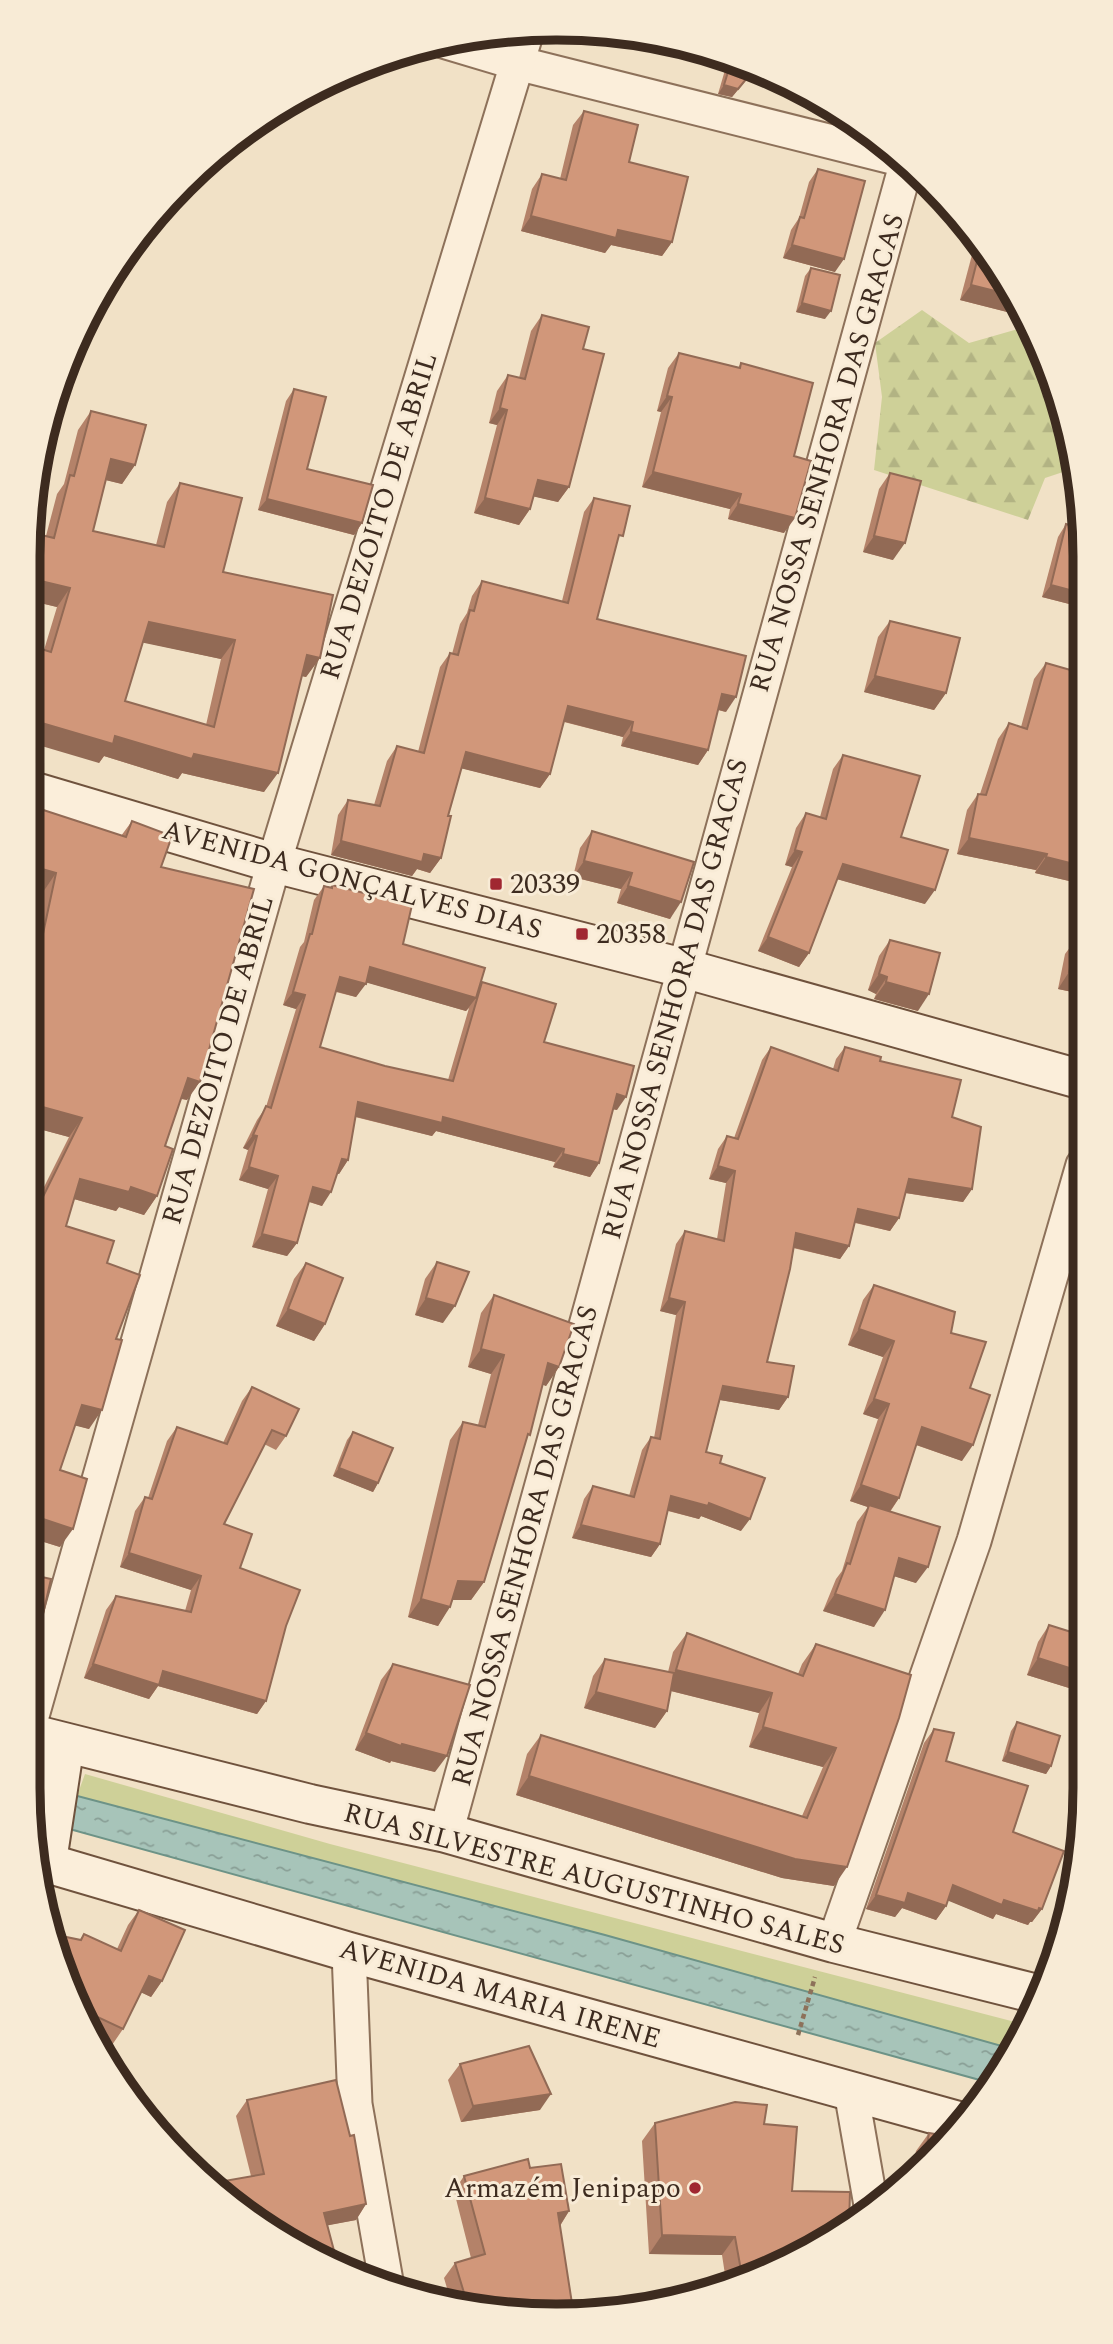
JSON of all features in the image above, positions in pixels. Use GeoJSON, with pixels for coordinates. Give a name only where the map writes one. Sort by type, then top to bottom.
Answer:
{"type":"FeatureCollection","features":[{"type":"Feature","properties":{"kind":"street","name":"RUA DEZOITO DE ABRIL"},"geometry":{"type":"LineString","coordinates":[[40,1690],[274,863],[524,41]]}},
{"type":"Feature","properties":{"kind":"street"},"geometry":{"type":"LineString","coordinates":[[467,48],[879,154]]}},
{"type":"Feature","properties":{"kind":"street","name":"RUA NOSSA SENHORA DAS GRACAS"},"geometry":{"type":"LineString","coordinates":[[446,1833],[904,174]]}},
{"type":"Feature","properties":{"kind":"street","name":"AVENIDA GONÇALVES DIAS"},"geometry":{"type":"LineString","coordinates":[[40,794],[274,863],[683,968],[1073,1077]]}},
{"type":"Feature","properties":{"kind":"street"},"geometry":{"type":"LineString","coordinates":[[825,1958],[974,1541],[1073,1199]]}},
{"type":"Feature","properties":{"kind":"street","name":"RUA SILVESTRE AUGUSTINHO SALES"},"geometry":{"type":"LineString","coordinates":[[40,1738],[64,1750],[446,1833],[825,1958],[1029,1994]]}},
{"type":"Feature","properties":{"kind":"street"},"geometry":{"type":"LineString","coordinates":[[45,1856],[64,1750]]}},
{"type":"Feature","properties":{"kind":"street","name":"AVENIDA MARIA IRENE"},"geometry":{"type":"LineString","coordinates":[[45,1856],[154,1895],[349,1952],[952,2119]]}},
{"type":"Feature","properties":{"kind":"street"},"geometry":{"type":"LineString","coordinates":[[349,1952],[355,2104],[385,2274]]}},
{"type":"Feature","properties":{"kind":"street"},"geometry":{"type":"LineString","coordinates":[[851,2091],[870,2198]]}},
{"type":"Feature","properties":{"kind":"path"},"geometry":{"type":"LineString","coordinates":[[798,2036],[825,1958]]}},
{"type":"Feature","properties":{"kind":"green space"},"geometry":{"type":"Polygon","coordinates":[[[922,310],[969,343],[1020,328],[1045,391],[1065,471],[1045,478],[1028,520],[874,470],[882,397],[875,343],[922,310]]]}},
{"type":"Feature","properties":{"kind":"green space"},"geometry":{"type":"Polygon","coordinates":[[[85,1774],[330,1844],[1017,2022],[1004,2047],[605,1935],[77,1796],[85,1774]]]}},
{"type":"Feature","properties":{"kind":"water"},"geometry":{"type":"Polygon","coordinates":[[[40,1786],[605,1935],[1004,2047],[981,2080],[41,1821],[40,1786]]]}},
{"type":"Feature","properties":{"kind":"building"},"geometry":{"type":"Polygon","coordinates":[[[728,70],[747,78],[738,89],[724,85],[728,70]]]}},
{"type":"Feature","properties":{"kind":"building"},"geometry":{"type":"Polygon","coordinates":[[[584,111],[638,125],[629,162],[688,177],[672,242],[618,230],[616,238],[531,216],[542,174],[566,180],[584,111]]]}},
{"type":"Feature","properties":{"kind":"building"},"geometry":{"type":"Polygon","coordinates":[[[818,169],[865,181],[844,259],[792,245],[800,217],[804,218],[818,169]]]}},
{"type":"Feature","properties":{"kind":"building"},"geometry":{"type":"Polygon","coordinates":[[[978,258],[1000,292],[971,285],[978,258]]]}},
{"type":"Feature","properties":{"kind":"building"},"geometry":{"type":"Polygon","coordinates":[[[811,268],[840,275],[831,311],[802,303],[811,268]]]}},
{"type":"Feature","properties":{"kind":"building"},"geometry":{"type":"Polygon","coordinates":[[[542,315],[589,327],[583,349],[604,354],[569,487],[538,480],[530,509],[485,498],[507,410],[500,408],[508,375],[525,379],[542,315]]]}},
{"type":"Feature","properties":{"kind":"building"},"geometry":{"type":"Polygon","coordinates":[[[679,353],[740,368],[741,363],[813,383],[794,456],[811,461],[795,518],[738,504],[741,494],[653,472],[672,397],[667,396],[679,353]]]}},
{"type":"Feature","properties":{"kind":"building"},"geometry":{"type":"Polygon","coordinates":[[[294,389],[326,397],[307,469],[373,485],[362,523],[267,499],[294,389]]]}},
{"type":"Feature","properties":{"kind":"building"},"geometry":{"type":"Polygon","coordinates":[[[91,411],[146,425],[135,465],[111,459],[93,531],[164,547],[180,483],[242,498],[223,572],[333,595],[320,658],[307,655],[278,773],[194,754],[192,759],[115,736],[113,744],[40,723],[40,649],[51,652],[70,588],[40,581],[41,535],[54,538],[70,475],[74,476],[91,411]],[[149,622],[125,701],[214,727],[235,640],[149,622]]]}},
{"type":"Feature","properties":{"kind":"building"},"geometry":{"type":"Polygon","coordinates":[[[890,473],[921,481],[905,543],[874,536],[890,473]]]}},
{"type":"Feature","properties":{"kind":"building"},"geometry":{"type":"Polygon","coordinates":[[[594,498],[630,506],[623,536],[619,535],[597,619],[746,656],[736,697],[722,694],[708,750],[631,732],[633,722],[568,706],[550,774],[466,752],[448,816],[451,816],[441,858],[424,854],[422,862],[341,841],[348,800],[380,806],[397,746],[424,753],[450,653],[458,655],[470,610],[474,611],[482,581],[568,603],[594,498]]]}},
{"type":"Feature","properties":{"kind":"building"},"geometry":{"type":"Polygon","coordinates":[[[1066,524],[1072,526],[1073,591],[1051,585],[1066,524]]]}},
{"type":"Feature","properties":{"kind":"building"},"geometry":{"type":"Polygon","coordinates":[[[890,621],[960,638],[946,693],[875,676],[890,621]]]}},
{"type":"Feature","properties":{"kind":"building"},"geometry":{"type":"Polygon","coordinates":[[[1046,663],[1073,671],[1073,864],[1046,857],[1047,854],[969,838],[978,794],[986,795],[1009,723],[1027,729],[1046,663]]]}},
{"type":"Feature","properties":{"kind":"building"},"geometry":{"type":"Polygon","coordinates":[[[843,755],[920,776],[901,837],[948,850],[935,890],[843,864],[809,953],[768,937],[802,852],[795,850],[806,813],[826,819],[843,755]]]}},
{"type":"Feature","properties":{"kind":"building"},"geometry":{"type":"Polygon","coordinates":[[[40,809],[126,837],[132,821],[172,836],[161,867],[254,889],[200,1082],[188,1078],[165,1146],[173,1149],[157,1196],[131,1187],[129,1192],[80,1179],[66,1226],[114,1241],[107,1263],[140,1275],[116,1339],[122,1340],[102,1410],[82,1405],[60,1470],[87,1479],[73,1529],[40,1518],[40,1203],[82,1118],[40,1106],[40,948],[56,873],[40,868],[40,809]]]}},
{"type":"Feature","properties":{"kind":"building"},"geometry":{"type":"Polygon","coordinates":[[[592,831],[694,862],[681,902],[628,886],[632,873],[584,861],[592,831]]]}},
{"type":"Feature","properties":{"kind":"building"},"geometry":{"type":"Polygon","coordinates":[[[332,885],[412,905],[403,944],[485,968],[476,998],[370,967],[366,984],[340,977],[320,1047],[385,1066],[453,1081],[482,982],[556,1004],[544,1042],[634,1066],[626,1097],[617,1094],[599,1163],[563,1154],[564,1149],[443,1117],[442,1123],[358,1102],[348,1160],[342,1159],[331,1192],[313,1187],[297,1243],[262,1234],[278,1176],[249,1167],[257,1136],[253,1135],[266,1106],[271,1108],[305,995],[293,992],[324,886],[332,888],[332,885]]]}},
{"type":"Feature","properties":{"kind":"building"},"geometry":{"type":"Polygon","coordinates":[[[890,940],[940,953],[929,994],[886,982],[887,977],[879,974],[890,940]]]}},
{"type":"Feature","properties":{"kind":"building"},"geometry":{"type":"Polygon","coordinates":[[[1073,955],[1073,973],[1069,972],[1073,955]]]}},
{"type":"Feature","properties":{"kind":"building"},"geometry":{"type":"Polygon","coordinates":[[[771,1047],[838,1071],[845,1047],[881,1057],[880,1061],[961,1080],[952,1117],[981,1127],[972,1189],[909,1179],[899,1218],[858,1209],[849,1246],[796,1233],[767,1362],[794,1366],[788,1397],[723,1386],[706,1452],[722,1456],[720,1463],[765,1478],[750,1519],[709,1503],[708,1506],[671,1496],[660,1544],[581,1525],[593,1486],[634,1497],[651,1437],[660,1439],[685,1302],[669,1298],[685,1231],[724,1241],[735,1171],[718,1166],[727,1136],[738,1139],[771,1047]]]}},
{"type":"Feature","properties":{"kind":"building"},"geometry":{"type":"Polygon","coordinates":[[[437,1262],[469,1272],[455,1306],[426,1298],[437,1262]]]}},
{"type":"Feature","properties":{"kind":"building"},"geometry":{"type":"Polygon","coordinates":[[[306,1263],[343,1278],[325,1324],[288,1309],[306,1263]]]}},
{"type":"Feature","properties":{"kind":"building"},"geometry":{"type":"Polygon","coordinates":[[[874,1285],[955,1312],[951,1333],[986,1342],[970,1388],[990,1395],[973,1445],[922,1427],[899,1498],[861,1485],[889,1404],[874,1399],[894,1341],[859,1329],[874,1285]]]}},
{"type":"Feature","properties":{"kind":"building"},"geometry":{"type":"Polygon","coordinates":[[[494,1295],[574,1324],[559,1367],[548,1363],[530,1435],[528,1434],[484,1582],[458,1581],[450,1607],[421,1599],[463,1422],[485,1427],[504,1355],[481,1349],[494,1295]]]}},
{"type":"Feature","properties":{"kind":"building"},"geometry":{"type":"Polygon","coordinates":[[[252,1387],[299,1409],[286,1436],[272,1430],[224,1524],[252,1534],[240,1568],[300,1590],[286,1626],[266,1701],[163,1671],[159,1685],[93,1664],[116,1596],[191,1612],[201,1576],[129,1553],[145,1497],[152,1499],[177,1427],[227,1444],[252,1387]]]}},
{"type":"Feature","properties":{"kind":"building"},"geometry":{"type":"Polygon","coordinates":[[[353,1432],[393,1448],[378,1483],[339,1468],[353,1432]]]}},
{"type":"Feature","properties":{"kind":"building"},"geometry":{"type":"Polygon","coordinates":[[[869,1505],[940,1527],[928,1567],[899,1558],[885,1610],[835,1594],[847,1563],[850,1564],[869,1505]]]}},
{"type":"Feature","properties":{"kind":"building"},"geometry":{"type":"Polygon","coordinates":[[[40,1577],[51,1579],[40,1623],[40,1577]]]}},
{"type":"Feature","properties":{"kind":"building"},"geometry":{"type":"Polygon","coordinates":[[[1049,1625],[1073,1633],[1073,1669],[1038,1658],[1049,1625]]]}},
{"type":"Feature","properties":{"kind":"building"},"geometry":{"type":"Polygon","coordinates":[[[687,1633],[803,1676],[816,1644],[911,1675],[899,1718],[847,1867],[795,1859],[529,1776],[541,1735],[807,1818],[836,1748],[763,1727],[772,1693],[676,1670],[687,1633]]]}},
{"type":"Feature","properties":{"kind":"building"},"geometry":{"type":"Polygon","coordinates":[[[605,1659],[674,1673],[667,1711],[596,1692],[605,1659]]]}},
{"type":"Feature","properties":{"kind":"building"},"geometry":{"type":"Polygon","coordinates":[[[393,1664],[470,1685],[447,1756],[402,1744],[401,1746],[366,1733],[393,1664]]]}},
{"type":"Feature","properties":{"kind":"building"},"geometry":{"type":"Polygon","coordinates":[[[1017,1722],[1060,1736],[1051,1766],[1008,1752],[1017,1722]]]}},
{"type":"Feature","properties":{"kind":"building"},"geometry":{"type":"Polygon","coordinates":[[[934,1729],[954,1733],[946,1761],[1028,1786],[1013,1832],[1064,1851],[1042,1909],[1039,1908],[1038,1911],[1004,1900],[1002,1905],[953,1885],[946,1906],[908,1893],[905,1903],[876,1895],[934,1729]]]}},
{"type":"Feature","properties":{"kind":"building"},"geometry":{"type":"Polygon","coordinates":[[[139,1910],[185,1930],[162,1981],[149,1976],[123,2029],[92,2015],[63,1936],[81,1940],[84,1934],[121,1951],[139,1910]]]}},
{"type":"Feature","properties":{"kind":"building"},"geometry":{"type":"Polygon","coordinates":[[[529,2046],[551,2094],[473,2106],[460,2064],[529,2046]]]}},
{"type":"Feature","properties":{"kind":"building"},"geometry":{"type":"Polygon","coordinates":[[[336,2080],[350,2136],[354,2135],[366,2204],[324,2213],[335,2254],[270,2217],[223,2181],[264,2174],[247,2100],[336,2080]]]}},
{"type":"Feature","properties":{"kind":"building"},"geometry":{"type":"Polygon","coordinates":[[[735,2102],[767,2105],[764,2124],[797,2127],[792,2191],[850,2192],[849,2212],[785,2251],[741,2269],[735,2237],[662,2235],[655,2123],[735,2102]]]}},
{"type":"Feature","properties":{"kind":"building"},"geometry":{"type":"Polygon","coordinates":[[[929,2133],[939,2135],[927,2148],[929,2133]]]}},
{"type":"Feature","properties":{"kind":"building"},"geometry":{"type":"Polygon","coordinates":[[[528,2159],[530,2168],[561,2164],[569,2211],[558,2213],[572,2304],[523,2303],[465,2295],[455,2263],[485,2254],[464,2176],[528,2159]]]}},
{"type":"Feature","properties":{"kind":"place","name":"20339"},"geometry":{"type":"Point","coordinates":[496,884]}},
{"type":"Feature","properties":{"kind":"place","name":"20358"},"geometry":{"type":"Point","coordinates":[582,934]}},
{"type":"Feature","properties":{"kind":"place","name":"Armazém Jenipapo"},"geometry":{"type":"Point","coordinates":[695,2188]}}]}
